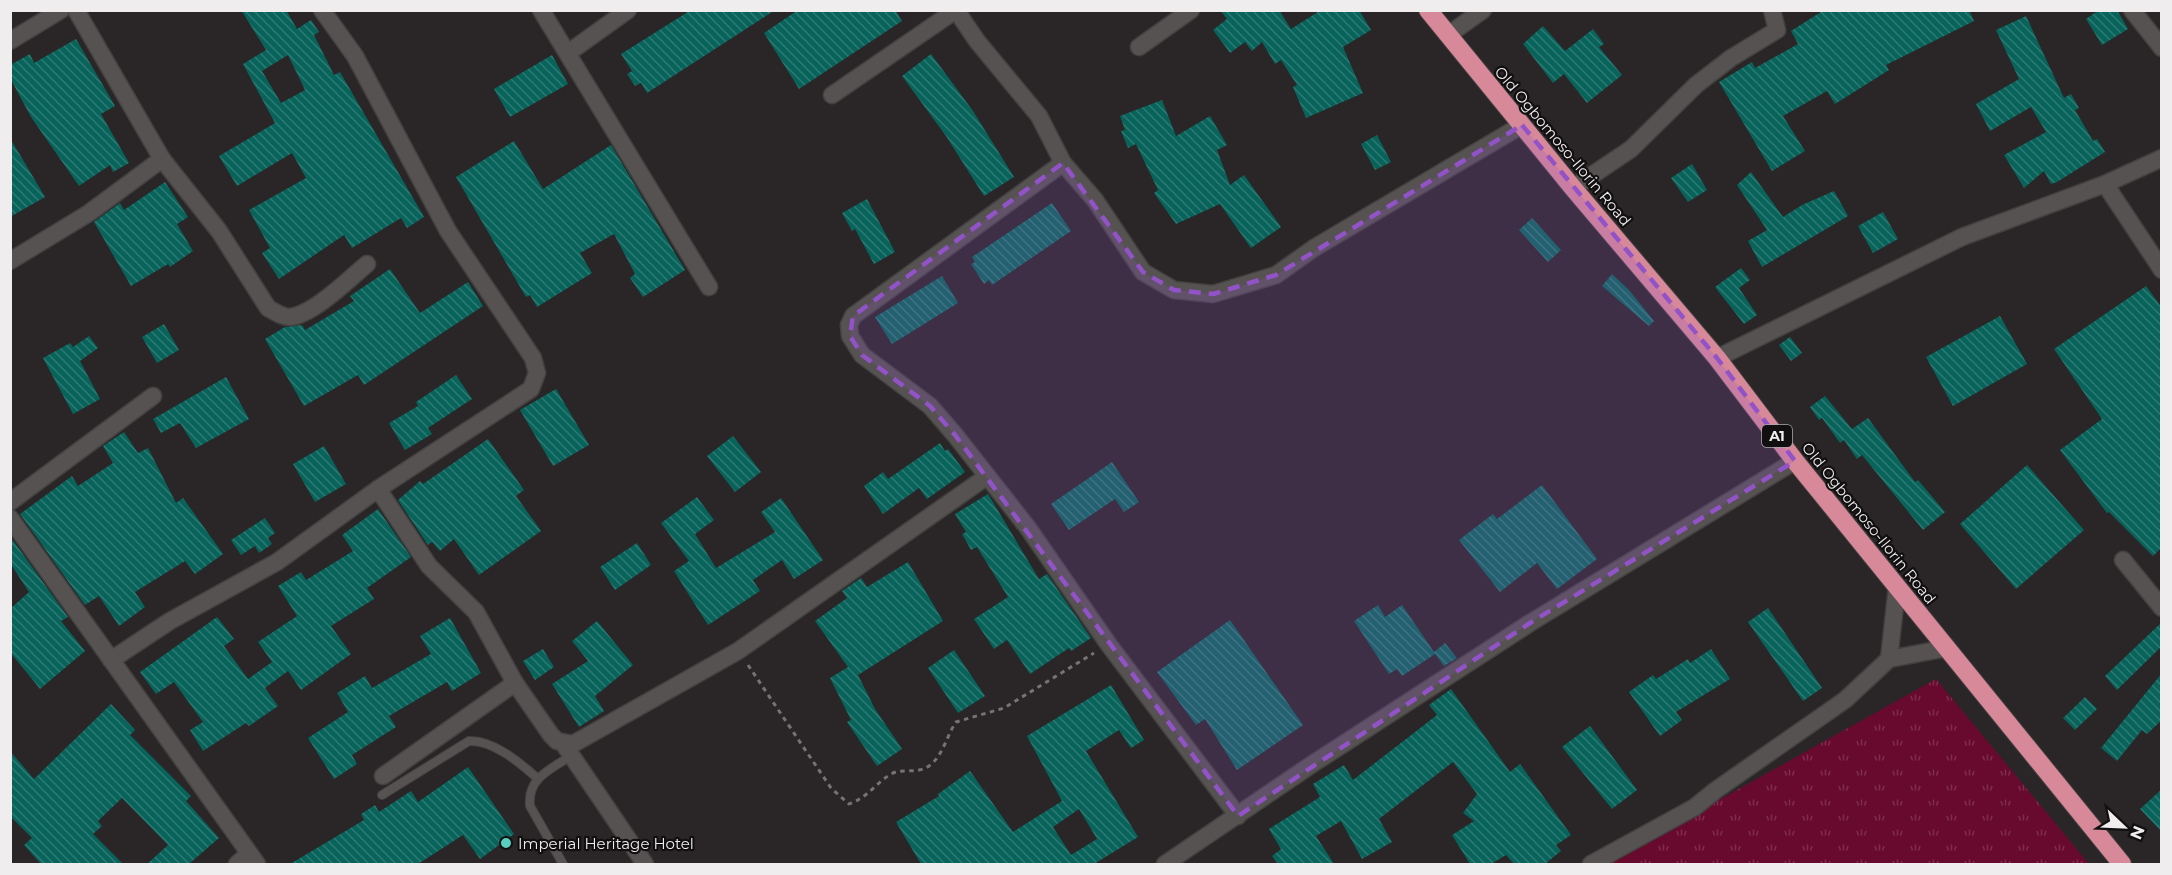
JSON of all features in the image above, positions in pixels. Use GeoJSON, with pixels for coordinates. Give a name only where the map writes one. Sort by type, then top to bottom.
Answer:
{"type":"FeatureCollection","features":[{"type":"Feature","properties":{"kind":"highway","name":"Old Ogbomoso-Ilorin Road"},"geometry":{"type":"LineString","coordinates":[[1428,10],[1573,188],[1717,358],[1796,461],[2122,864]]}},
{"type":"Feature","properties":{"kind":"street"},"geometry":{"type":"LineString","coordinates":[[10,41],[62,10]]}},
{"type":"Feature","properties":{"kind":"street"},"geometry":{"type":"LineString","coordinates":[[76,10],[162,159],[219,231],[268,308],[291,317],[307,310],[367,264]]}},
{"type":"Feature","properties":{"kind":"street"},"geometry":{"type":"LineString","coordinates":[[111,660],[170,621],[277,562],[378,489],[531,389],[537,373],[533,358],[448,231],[355,56],[322,10]]}},
{"type":"Feature","properties":{"kind":"street"},"geometry":{"type":"LineString","coordinates":[[541,10],[709,287]]}},
{"type":"Feature","properties":{"kind":"street"},"geometry":{"type":"LineString","coordinates":[[568,53],[628,10]]}},
{"type":"Feature","properties":{"kind":"street"},"geometry":{"type":"LineString","coordinates":[[832,95],[956,10],[977,41],[1039,116],[1063,163],[1095,200],[1143,272],[1174,290],[1213,294],[1276,275],[1314,248],[1522,125]]}},
{"type":"Feature","properties":{"kind":"street"},"geometry":{"type":"LineString","coordinates":[[1139,47],[1191,10]]}},
{"type":"Feature","properties":{"kind":"street"},"geometry":{"type":"LineString","coordinates":[[1448,35],[1483,10]]}},
{"type":"Feature","properties":{"kind":"street"},"geometry":{"type":"LineString","coordinates":[[1573,188],[1632,149],[1696,85],[1731,58],[1777,30],[1773,10]]}},
{"type":"Feature","properties":{"kind":"street"},"geometry":{"type":"LineString","coordinates":[[2132,10],[2162,48]]}},
{"type":"Feature","properties":{"kind":"street"},"geometry":{"type":"LineString","coordinates":[[1717,358],[1962,237],[2105,184],[2162,158]]}},
{"type":"Feature","properties":{"kind":"street"},"geometry":{"type":"LineString","coordinates":[[10,261],[89,213],[162,159]]}},
{"type":"Feature","properties":{"kind":"street"},"geometry":{"type":"LineString","coordinates":[[1063,163],[853,316],[849,325],[850,336],[862,355],[930,406],[1028,528],[1109,645],[1238,816]]}},
{"type":"Feature","properties":{"kind":"street"},"geometry":{"type":"LineString","coordinates":[[2105,184],[2162,270]]}},
{"type":"Feature","properties":{"kind":"street"},"geometry":{"type":"LineString","coordinates":[[10,502],[153,396]]}},
{"type":"Feature","properties":{"kind":"street"},"geometry":{"type":"LineString","coordinates":[[1165,864],[1314,763],[1530,624],[1796,461]]}},
{"type":"Feature","properties":{"kind":"street"},"geometry":{"type":"LineString","coordinates":[[567,750],[573,744],[586,739],[738,651],[986,477]]}},
{"type":"Feature","properties":{"kind":"street"},"geometry":{"type":"LineString","coordinates":[[378,489],[429,566],[476,612],[515,682],[551,735],[567,750],[645,864]]}},
{"type":"Feature","properties":{"kind":"street"},"geometry":{"type":"LineString","coordinates":[[10,518],[111,660],[248,861]]}},
{"type":"Feature","properties":{"kind":"street"},"geometry":{"type":"LineString","coordinates":[[2123,560],[2162,608]]}},
{"type":"Feature","properties":{"kind":"street"},"geometry":{"type":"LineString","coordinates":[[1889,659],[1897,587]]}},
{"type":"Feature","properties":{"kind":"street"},"geometry":{"type":"LineString","coordinates":[[1591,864],[1695,807],[1845,700],[1889,659],[1947,648]]}},
{"type":"Feature","properties":{"kind":"street"},"geometry":{"type":"LineString","coordinates":[[383,776],[515,682]]}},
{"type":"Feature","properties":{"kind":"lane"},"geometry":{"type":"LineString","coordinates":[[382,795],[469,741],[479,740],[497,749],[537,777]]}},
{"type":"Feature","properties":{"kind":"lane"},"geometry":{"type":"LineString","coordinates":[[563,864],[530,806],[529,796],[537,777],[567,750]]}},
{"type":"Feature","properties":{"kind":"path"},"geometry":{"type":"LineString","coordinates":[[738,651],[831,788],[849,804],[869,794],[889,775],[897,771],[921,770],[931,764],[938,757],[956,723],[1004,708],[1109,645]]}},
{"type":"Feature","properties":{"kind":"highlighted area"},"geometry":{"type":"Polygon","coordinates":[[[1522,125],[1717,358],[1795,461],[1530,623],[1238,816],[955,435],[930,406],[862,355],[850,336],[853,316],[1063,163],[1143,272],[1174,290],[1213,294],[1276,275],[1522,125]]]}},
{"type":"Feature","properties":{"kind":"green space"},"geometry":{"type":"Polygon","coordinates":[[[1936,679],[2089,864],[1604,864],[1936,679]]]}},
{"type":"Feature","properties":{"kind":"building"},"geometry":{"type":"Polygon","coordinates":[[[241,10],[286,10],[297,29],[311,20],[319,32],[314,35],[334,75],[340,72],[424,217],[407,228],[401,218],[352,248],[344,235],[279,279],[262,253],[270,248],[249,210],[306,178],[292,153],[237,186],[219,156],[275,123],[243,64],[266,50],[241,10]],[[288,55],[262,71],[281,103],[305,90],[288,55]]]}},
{"type":"Feature","properties":{"kind":"building"},"geometry":{"type":"Polygon","coordinates":[[[691,10],[775,10],[647,93],[641,83],[635,86],[627,74],[632,71],[621,54],[691,10]]]}},
{"type":"Feature","properties":{"kind":"building"},"geometry":{"type":"Polygon","coordinates":[[[798,10],[895,10],[902,21],[799,89],[764,33],[798,10]]]}},
{"type":"Feature","properties":{"kind":"building"},"geometry":{"type":"Polygon","coordinates":[[[1220,10],[1279,10],[1291,29],[1321,10],[1359,10],[1371,30],[1343,47],[1363,93],[1306,118],[1293,87],[1297,85],[1281,60],[1275,64],[1262,42],[1252,51],[1245,42],[1230,53],[1213,30],[1227,19],[1220,10]]]}},
{"type":"Feature","properties":{"kind":"building"},"geometry":{"type":"Polygon","coordinates":[[[1824,10],[1969,10],[1974,21],[1886,65],[1889,70],[1835,104],[1827,91],[1783,116],[1805,151],[1772,171],[1719,82],[1752,62],[1755,68],[1798,44],[1791,31],[1824,10]]]}},
{"type":"Feature","properties":{"kind":"building"},"geometry":{"type":"Polygon","coordinates":[[[2099,10],[2117,10],[2128,29],[2102,45],[2086,19],[2099,10]]]}},
{"type":"Feature","properties":{"kind":"building"},"geometry":{"type":"Polygon","coordinates":[[[2026,16],[2064,98],[2071,94],[2079,108],[2075,110],[2093,141],[2097,139],[2105,152],[2057,182],[2051,184],[2044,171],[2024,188],[2004,155],[2046,132],[2031,107],[1990,131],[1976,104],[2019,79],[1996,30],[2026,16]]]}},
{"type":"Feature","properties":{"kind":"building"},"geometry":{"type":"Polygon","coordinates":[[[1543,26],[1565,51],[1593,29],[1604,44],[1599,47],[1622,75],[1587,103],[1564,74],[1553,83],[1523,44],[1543,26]]]}},
{"type":"Feature","properties":{"kind":"building"},"geometry":{"type":"Polygon","coordinates":[[[76,39],[115,106],[101,114],[129,163],[113,172],[110,165],[79,186],[31,117],[10,78],[10,65],[30,54],[34,63],[76,39]]]}},
{"type":"Feature","properties":{"kind":"building"},"geometry":{"type":"Polygon","coordinates":[[[931,54],[973,111],[1014,177],[984,196],[946,136],[902,76],[931,54]]]}},
{"type":"Feature","properties":{"kind":"building"},"geometry":{"type":"Polygon","coordinates":[[[552,55],[568,84],[510,117],[494,89],[552,55]]]}},
{"type":"Feature","properties":{"kind":"building"},"geometry":{"type":"Polygon","coordinates":[[[1162,100],[1176,136],[1210,116],[1227,145],[1217,150],[1230,185],[1244,175],[1281,227],[1251,248],[1220,204],[1176,224],[1154,193],[1158,190],[1136,144],[1128,148],[1121,131],[1125,130],[1120,116],[1162,100]]]}},
{"type":"Feature","properties":{"kind":"building"},"geometry":{"type":"Polygon","coordinates":[[[1377,135],[1391,162],[1375,170],[1361,144],[1377,135]]]}},
{"type":"Feature","properties":{"kind":"building"},"geometry":{"type":"Polygon","coordinates":[[[10,138],[45,197],[10,217],[10,138]]]}},
{"type":"Feature","properties":{"kind":"building"},"geometry":{"type":"Polygon","coordinates":[[[514,141],[543,189],[611,145],[685,270],[643,297],[630,278],[635,274],[614,234],[580,253],[592,273],[537,307],[530,295],[526,297],[456,177],[514,141]]]}},
{"type":"Feature","properties":{"kind":"building"},"geometry":{"type":"Polygon","coordinates":[[[1692,164],[1707,190],[1688,202],[1671,178],[1692,164]]]}},
{"type":"Feature","properties":{"kind":"building"},"geometry":{"type":"Polygon","coordinates":[[[1751,172],[1783,217],[1802,205],[1834,191],[1848,216],[1762,267],[1748,241],[1767,230],[1737,185],[1751,172]]]}},
{"type":"Feature","properties":{"kind":"building"},"geometry":{"type":"Polygon","coordinates":[[[165,182],[188,217],[177,224],[193,251],[170,267],[168,264],[131,286],[94,222],[120,203],[124,210],[165,182]]]}},
{"type":"Feature","properties":{"kind":"building"},"geometry":{"type":"Polygon","coordinates":[[[867,199],[895,252],[874,264],[855,229],[852,231],[842,213],[867,199]]]}},
{"type":"Feature","properties":{"kind":"building"},"geometry":{"type":"Polygon","coordinates":[[[1052,203],[1071,231],[992,285],[989,280],[984,284],[971,264],[975,262],[972,257],[1052,203]]]}},
{"type":"Feature","properties":{"kind":"building"},"geometry":{"type":"Polygon","coordinates":[[[1883,212],[1898,239],[1873,253],[1858,226],[1883,212]]]}},
{"type":"Feature","properties":{"kind":"building"},"geometry":{"type":"Polygon","coordinates":[[[1532,218],[1561,250],[1548,262],[1519,230],[1532,218]]]}},
{"type":"Feature","properties":{"kind":"building"},"geometry":{"type":"Polygon","coordinates":[[[1741,268],[1750,280],[1739,288],[1757,315],[1744,324],[1715,287],[1741,268]]]}},
{"type":"Feature","properties":{"kind":"building"},"geometry":{"type":"Polygon","coordinates":[[[390,269],[420,313],[468,282],[483,306],[364,385],[358,375],[304,406],[265,339],[285,327],[302,325],[305,330],[354,301],[350,296],[390,269]]]}},
{"type":"Feature","properties":{"kind":"building"},"geometry":{"type":"Polygon","coordinates":[[[1612,274],[1629,290],[1654,321],[1649,326],[1602,286],[1612,274]]]}},
{"type":"Feature","properties":{"kind":"building"},"geometry":{"type":"Polygon","coordinates":[[[942,276],[958,303],[892,344],[875,317],[942,276]]]}},
{"type":"Feature","properties":{"kind":"building"},"geometry":{"type":"Polygon","coordinates":[[[2146,286],[2162,308],[2162,547],[2153,556],[2109,512],[2107,513],[2060,450],[2102,419],[2054,349],[2146,286]]]}},
{"type":"Feature","properties":{"kind":"building"},"geometry":{"type":"Polygon","coordinates":[[[2000,316],[2027,364],[1953,406],[1926,357],[2000,316]]]}},
{"type":"Feature","properties":{"kind":"building"},"geometry":{"type":"Polygon","coordinates":[[[164,324],[179,350],[157,363],[142,337],[164,324]]]}},
{"type":"Feature","properties":{"kind":"building"},"geometry":{"type":"Polygon","coordinates":[[[89,336],[98,348],[80,361],[100,399],[73,414],[43,358],[70,343],[73,347],[89,336]]]}},
{"type":"Feature","properties":{"kind":"building"},"geometry":{"type":"Polygon","coordinates":[[[1790,337],[1802,353],[1791,361],[1779,345],[1790,337]]]}},
{"type":"Feature","properties":{"kind":"building"},"geometry":{"type":"Polygon","coordinates":[[[456,375],[472,399],[428,428],[432,434],[405,450],[389,423],[418,406],[416,402],[456,375]]]}},
{"type":"Feature","properties":{"kind":"building"},"geometry":{"type":"Polygon","coordinates":[[[226,377],[249,419],[196,448],[180,423],[161,433],[153,419],[226,377]]]}},
{"type":"Feature","properties":{"kind":"building"},"geometry":{"type":"Polygon","coordinates":[[[556,389],[589,445],[553,466],[520,410],[556,389]]]}},
{"type":"Feature","properties":{"kind":"building"},"geometry":{"type":"Polygon","coordinates":[[[1825,396],[1852,429],[1868,418],[1915,482],[1918,480],[1945,512],[1923,530],[1862,455],[1857,459],[1844,440],[1840,443],[1822,418],[1819,420],[1810,407],[1825,396]]]}},
{"type":"Feature","properties":{"kind":"building"},"geometry":{"type":"Polygon","coordinates":[[[124,432],[138,453],[148,448],[176,503],[183,498],[223,554],[195,574],[185,561],[135,592],[145,607],[119,626],[99,596],[85,605],[20,514],[72,476],[78,486],[113,463],[103,446],[124,432]]]}},
{"type":"Feature","properties":{"kind":"building"},"geometry":{"type":"Polygon","coordinates":[[[733,436],[761,472],[735,492],[707,456],[733,436]]]}},
{"type":"Feature","properties":{"kind":"building"},"geometry":{"type":"Polygon","coordinates":[[[488,439],[524,490],[516,496],[541,531],[479,575],[454,539],[440,551],[432,542],[428,545],[398,500],[420,481],[423,484],[488,439]]]}},
{"type":"Feature","properties":{"kind":"building"},"geometry":{"type":"Polygon","coordinates":[[[940,443],[945,451],[948,449],[965,472],[927,499],[919,488],[883,514],[864,486],[883,472],[888,479],[940,443]]]}},
{"type":"Feature","properties":{"kind":"building"},"geometry":{"type":"Polygon","coordinates":[[[324,446],[346,484],[315,502],[293,464],[324,446]]]}},
{"type":"Feature","properties":{"kind":"building"},"geometry":{"type":"Polygon","coordinates":[[[1112,462],[1139,502],[1124,512],[1115,499],[1069,530],[1051,504],[1112,462]]]}},
{"type":"Feature","properties":{"kind":"building"},"geometry":{"type":"Polygon","coordinates":[[[2027,465],[2084,530],[2016,589],[1960,524],[2027,465]]]}},
{"type":"Feature","properties":{"kind":"building"},"geometry":{"type":"Polygon","coordinates":[[[1542,485],[1597,559],[1557,589],[1537,563],[1500,592],[1459,540],[1493,514],[1497,519],[1542,485]]]}},
{"type":"Feature","properties":{"kind":"building"},"geometry":{"type":"Polygon","coordinates":[[[988,494],[1039,579],[1047,574],[1091,638],[1071,651],[1069,648],[1030,674],[1007,640],[994,649],[974,619],[1008,597],[977,547],[971,550],[962,534],[966,532],[955,514],[988,494]]]}},
{"type":"Feature","properties":{"kind":"building"},"geometry":{"type":"Polygon","coordinates":[[[697,497],[714,520],[695,534],[716,568],[775,532],[761,512],[781,498],[823,560],[794,579],[782,560],[753,580],[760,591],[708,625],[674,571],[689,561],[661,523],[697,497]]]}},
{"type":"Feature","properties":{"kind":"building"},"geometry":{"type":"Polygon","coordinates":[[[378,509],[411,557],[367,588],[374,599],[331,626],[351,654],[301,690],[288,671],[265,688],[278,706],[249,726],[246,723],[203,751],[190,730],[203,722],[174,682],[156,694],[140,672],[217,617],[234,639],[224,646],[248,679],[272,662],[258,642],[297,616],[278,586],[301,572],[306,580],[353,551],[342,535],[378,509]]]}},
{"type":"Feature","properties":{"kind":"building"},"geometry":{"type":"Polygon","coordinates":[[[265,518],[275,533],[268,538],[272,544],[259,553],[255,546],[241,555],[231,540],[265,518]]]}},
{"type":"Feature","properties":{"kind":"building"},"geometry":{"type":"Polygon","coordinates":[[[12,539],[68,617],[61,621],[85,651],[40,689],[10,652],[10,609],[29,592],[10,563],[12,539]]]}},
{"type":"Feature","properties":{"kind":"building"},"geometry":{"type":"Polygon","coordinates":[[[637,543],[651,565],[615,590],[600,567],[637,543]]]}},
{"type":"Feature","properties":{"kind":"building"},"geometry":{"type":"Polygon","coordinates":[[[908,562],[943,621],[858,675],[875,709],[902,749],[877,766],[847,722],[851,720],[830,678],[848,667],[815,621],[847,598],[842,591],[861,578],[867,587],[908,562]]]}},
{"type":"Feature","properties":{"kind":"building"},"geometry":{"type":"Polygon","coordinates":[[[1378,605],[1385,617],[1402,605],[1434,652],[1445,643],[1457,658],[1444,666],[1435,654],[1402,676],[1397,669],[1389,674],[1354,621],[1378,605]]]}},
{"type":"Feature","properties":{"kind":"building"},"geometry":{"type":"Polygon","coordinates":[[[1768,608],[1822,688],[1803,701],[1748,622],[1768,608]]]}},
{"type":"Feature","properties":{"kind":"building"},"geometry":{"type":"Polygon","coordinates":[[[450,618],[481,673],[452,691],[447,682],[389,716],[396,727],[352,755],[357,764],[334,779],[308,738],[348,712],[337,693],[365,676],[372,688],[431,654],[420,636],[450,618]]]}},
{"type":"Feature","properties":{"kind":"building"},"geometry":{"type":"Polygon","coordinates":[[[1230,620],[1303,725],[1237,770],[1205,719],[1196,725],[1157,672],[1230,620]]]}},
{"type":"Feature","properties":{"kind":"building"},"geometry":{"type":"Polygon","coordinates":[[[597,621],[633,665],[595,696],[604,711],[579,727],[552,684],[588,661],[572,641],[597,621]]]}},
{"type":"Feature","properties":{"kind":"building"},"geometry":{"type":"Polygon","coordinates":[[[2162,622],[2162,646],[2117,690],[2105,676],[2162,622]]]}},
{"type":"Feature","properties":{"kind":"building"},"geometry":{"type":"Polygon","coordinates":[[[543,649],[554,667],[535,680],[523,661],[543,649]]]}},
{"type":"Feature","properties":{"kind":"building"},"geometry":{"type":"Polygon","coordinates":[[[1711,649],[1730,679],[1676,712],[1682,720],[1660,736],[1629,692],[1653,675],[1656,679],[1688,659],[1690,663],[1711,649]]]}},
{"type":"Feature","properties":{"kind":"building"},"geometry":{"type":"Polygon","coordinates":[[[954,650],[985,696],[958,713],[928,668],[954,650]]]}},
{"type":"Feature","properties":{"kind":"building"},"geometry":{"type":"Polygon","coordinates":[[[2162,673],[2162,720],[2147,734],[2142,730],[2117,761],[2101,748],[2162,673]]]}},
{"type":"Feature","properties":{"kind":"building"},"geometry":{"type":"Polygon","coordinates":[[[1111,685],[1144,740],[1131,748],[1119,730],[1086,751],[1138,837],[1094,864],[921,864],[896,822],[939,796],[938,794],[970,771],[1013,832],[1062,801],[1027,736],[1111,685]],[[1079,809],[1053,827],[1071,855],[1097,839],[1079,809]]]}},
{"type":"Feature","properties":{"kind":"building"},"geometry":{"type":"Polygon","coordinates":[[[1451,689],[1510,772],[1520,764],[1571,835],[1556,845],[1561,851],[1545,864],[1514,864],[1506,855],[1491,864],[1470,864],[1452,835],[1474,821],[1463,813],[1477,794],[1453,762],[1379,819],[1392,842],[1362,859],[1341,821],[1316,836],[1334,864],[1278,864],[1272,856],[1281,849],[1269,829],[1320,797],[1313,784],[1344,765],[1353,780],[1437,715],[1429,705],[1451,689]]]}},
{"type":"Feature","properties":{"kind":"building"},"geometry":{"type":"Polygon","coordinates":[[[2085,697],[2097,709],[2075,730],[2063,718],[2085,697]]]}},
{"type":"Feature","properties":{"kind":"building"},"geometry":{"type":"Polygon","coordinates":[[[111,704],[135,730],[130,735],[191,796],[186,801],[219,838],[189,864],[147,864],[168,845],[122,798],[98,821],[102,826],[93,834],[123,864],[41,864],[24,845],[32,838],[10,816],[10,751],[34,779],[111,704]]]}},
{"type":"Feature","properties":{"kind":"building"},"geometry":{"type":"Polygon","coordinates":[[[1590,726],[1637,790],[1612,809],[1562,747],[1590,726]]]}},
{"type":"Feature","properties":{"kind":"building"},"geometry":{"type":"Polygon","coordinates":[[[468,767],[514,834],[480,859],[463,835],[418,864],[290,864],[364,820],[361,814],[375,805],[379,812],[411,791],[418,802],[468,767]]]}},
{"type":"Feature","properties":{"kind":"building"},"geometry":{"type":"Polygon","coordinates":[[[2162,789],[2162,832],[2140,809],[2162,789]]]}},
{"type":"Feature","properties":{"kind":"place","name":"Imperial Heritage Hotel"},"geometry":{"type":"Point","coordinates":[506,843]}}]}
